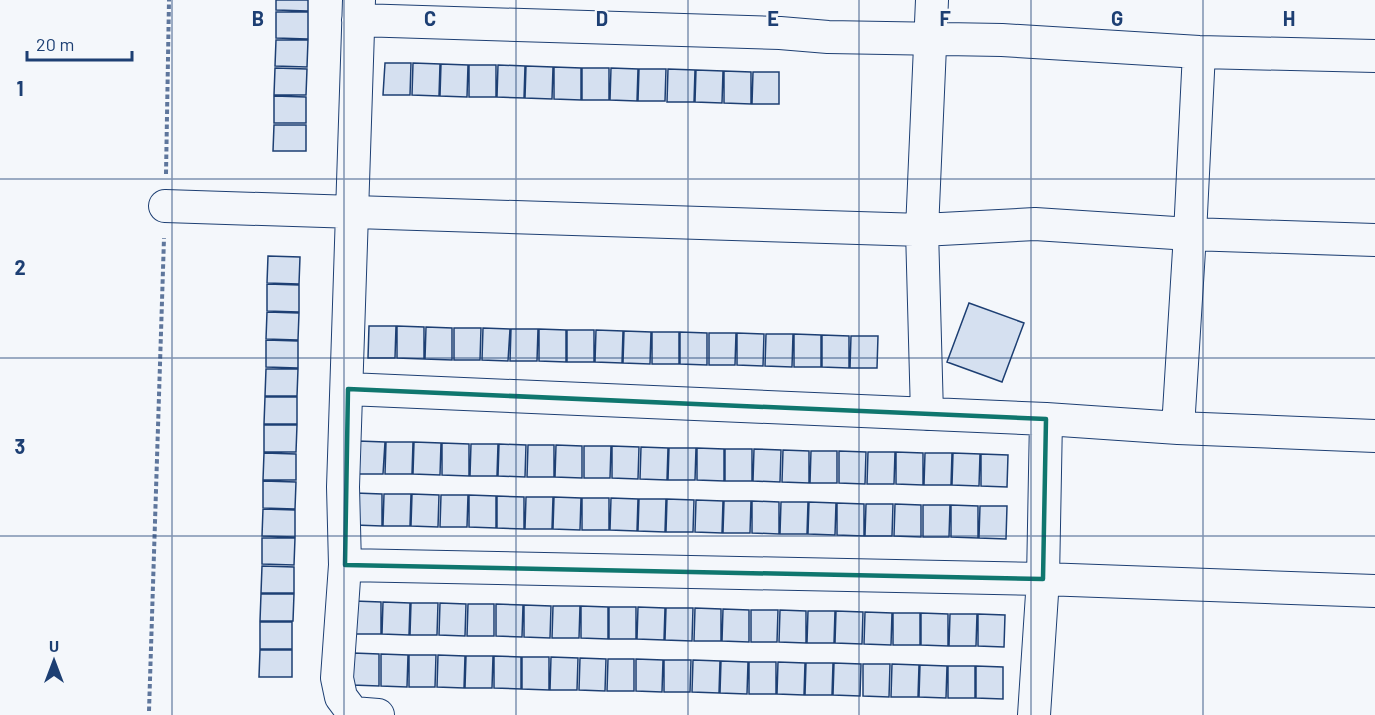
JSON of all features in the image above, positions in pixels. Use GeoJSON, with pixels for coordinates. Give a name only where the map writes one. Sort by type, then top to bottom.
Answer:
{"type":"FeatureCollection","features":[{"type":"Feature","properties":{"kind":"street"},"geometry":{"type":"LineString","coordinates":[[927,414],[922,230],[932,0]]}},
{"type":"Feature","properties":{"kind":"street"},"geometry":{"type":"LineString","coordinates":[[378,715],[353,713],[342,696],[337,678],[345,565],[343,487],[359,10],[828,37],[1002,40],[1199,52],[1375,56]]}},
{"type":"Feature","properties":{"kind":"street"},"geometry":{"type":"LineString","coordinates":[[1178,428],[1191,234],[1199,52]]}},
{"type":"Feature","properties":{"kind":"street"},"geometry":{"type":"LineString","coordinates":[[165,206],[922,230],[1035,224],[1191,234],[1375,240]]}},
{"type":"Feature","properties":{"kind":"street"},"geometry":{"type":"LineString","coordinates":[[348,389],[1046,419],[1178,428],[1375,436]]}},
{"type":"Feature","properties":{"kind":"street"},"geometry":{"type":"LineString","coordinates":[[1034,715],[1043,579],[1046,419]]}},
{"type":"Feature","properties":{"kind":"street"},"geometry":{"type":"LineString","coordinates":[[345,565],[1043,579],[1375,591]]}},
{"type":"Feature","properties":{"kind":"path"},"geometry":{"type":"LineString","coordinates":[[149,711],[169,0]]}},
{"type":"Feature","properties":{"kind":"highlighted area"},"geometry":{"type":"Polygon","coordinates":[[[348,389],[1046,419],[1043,579],[345,565],[348,389]]]}},
{"type":"Feature","properties":{"kind":"building"},"geometry":{"type":"Polygon","coordinates":[[[276,0],[308,0],[308,11],[276,10],[276,0]]]}},
{"type":"Feature","properties":{"kind":"building"},"geometry":{"type":"Polygon","coordinates":[[[276,12],[308,12],[308,39],[276,38],[276,12]]]}},
{"type":"Feature","properties":{"kind":"building"},"geometry":{"type":"Polygon","coordinates":[[[276,40],[308,40],[307,67],[275,66],[276,40]]]}},
{"type":"Feature","properties":{"kind":"building"},"geometry":{"type":"Polygon","coordinates":[[[385,63],[411,63],[410,95],[383,95],[385,63]]]}},
{"type":"Feature","properties":{"kind":"building"},"geometry":{"type":"Polygon","coordinates":[[[413,63],[440,64],[439,96],[412,95],[413,63]]]}},
{"type":"Feature","properties":{"kind":"building"},"geometry":{"type":"Polygon","coordinates":[[[441,64],[468,65],[467,97],[440,96],[441,64]]]}},
{"type":"Feature","properties":{"kind":"building"},"geometry":{"type":"Polygon","coordinates":[[[469,65],[496,65],[496,97],[469,97],[469,65]]]}},
{"type":"Feature","properties":{"kind":"building"},"geometry":{"type":"Polygon","coordinates":[[[498,65],[525,66],[524,98],[497,97],[498,65]]]}},
{"type":"Feature","properties":{"kind":"building"},"geometry":{"type":"Polygon","coordinates":[[[526,66],[553,67],[552,99],[525,98],[526,66]]]}},
{"type":"Feature","properties":{"kind":"building"},"geometry":{"type":"Polygon","coordinates":[[[554,67],[581,68],[581,100],[554,99],[554,67]]]}},
{"type":"Feature","properties":{"kind":"building"},"geometry":{"type":"Polygon","coordinates":[[[275,68],[307,69],[306,95],[274,95],[275,68]]]}},
{"type":"Feature","properties":{"kind":"building"},"geometry":{"type":"Polygon","coordinates":[[[582,68],[609,68],[609,100],[582,100],[582,68]]]}},
{"type":"Feature","properties":{"kind":"building"},"geometry":{"type":"Polygon","coordinates":[[[611,68],[638,69],[637,101],[610,100],[611,68]]]}},
{"type":"Feature","properties":{"kind":"building"},"geometry":{"type":"Polygon","coordinates":[[[639,69],[666,69],[665,101],[638,101],[639,69]]]}},
{"type":"Feature","properties":{"kind":"building"},"geometry":{"type":"Polygon","coordinates":[[[668,69],[695,70],[694,102],[667,102],[668,69]]]}},
{"type":"Feature","properties":{"kind":"building"},"geometry":{"type":"Polygon","coordinates":[[[696,70],[723,71],[722,103],[695,102],[696,70]]]}},
{"type":"Feature","properties":{"kind":"building"},"geometry":{"type":"Polygon","coordinates":[[[724,71],[751,72],[751,104],[724,103],[724,71]]]}},
{"type":"Feature","properties":{"kind":"building"},"geometry":{"type":"Polygon","coordinates":[[[753,72],[779,72],[779,104],[752,104],[753,72]]]}},
{"type":"Feature","properties":{"kind":"building"},"geometry":{"type":"Polygon","coordinates":[[[274,96],[306,97],[306,123],[274,123],[274,96]]]}},
{"type":"Feature","properties":{"kind":"building"},"geometry":{"type":"Polygon","coordinates":[[[274,125],[306,125],[306,151],[273,151],[274,125]]]}},
{"type":"Feature","properties":{"kind":"building"},"geometry":{"type":"Polygon","coordinates":[[[268,256],[300,257],[299,284],[267,283],[268,256]]]}},
{"type":"Feature","properties":{"kind":"building"},"geometry":{"type":"Polygon","coordinates":[[[267,284],[299,285],[299,312],[267,311],[267,284]]]}},
{"type":"Feature","properties":{"kind":"building"},"geometry":{"type":"Polygon","coordinates":[[[969,303],[1024,323],[1002,382],[947,362],[969,303]]]}},
{"type":"Feature","properties":{"kind":"building"},"geometry":{"type":"Polygon","coordinates":[[[267,312],[299,313],[298,340],[266,339],[267,312]]]}},
{"type":"Feature","properties":{"kind":"building"},"geometry":{"type":"Polygon","coordinates":[[[369,326],[396,326],[395,358],[368,358],[369,326]]]}},
{"type":"Feature","properties":{"kind":"building"},"geometry":{"type":"Polygon","coordinates":[[[397,326],[424,327],[424,359],[397,358],[397,326]]]}},
{"type":"Feature","properties":{"kind":"building"},"geometry":{"type":"Polygon","coordinates":[[[426,327],[452,328],[452,360],[425,359],[426,327]]]}},
{"type":"Feature","properties":{"kind":"building"},"geometry":{"type":"Polygon","coordinates":[[[454,328],[481,328],[480,360],[454,360],[454,328]]]}},
{"type":"Feature","properties":{"kind":"building"},"geometry":{"type":"Polygon","coordinates":[[[483,328],[510,329],[508,361],[482,360],[483,328]]]}},
{"type":"Feature","properties":{"kind":"building"},"geometry":{"type":"Polygon","coordinates":[[[511,329],[538,329],[537,361],[510,361],[511,329]]]}},
{"type":"Feature","properties":{"kind":"building"},"geometry":{"type":"Polygon","coordinates":[[[539,329],[566,330],[566,362],[539,361],[539,329]]]}},
{"type":"Feature","properties":{"kind":"building"},"geometry":{"type":"Polygon","coordinates":[[[567,330],[594,330],[594,362],[567,362],[567,330]]]}},
{"type":"Feature","properties":{"kind":"building"},"geometry":{"type":"Polygon","coordinates":[[[596,330],[623,331],[622,363],[595,362],[596,330]]]}},
{"type":"Feature","properties":{"kind":"building"},"geometry":{"type":"Polygon","coordinates":[[[624,331],[651,332],[650,364],[623,363],[624,331]]]}},
{"type":"Feature","properties":{"kind":"building"},"geometry":{"type":"Polygon","coordinates":[[[652,332],[679,332],[679,364],[652,364],[652,332]]]}},
{"type":"Feature","properties":{"kind":"building"},"geometry":{"type":"Polygon","coordinates":[[[680,332],[707,333],[707,365],[680,364],[680,332]]]}},
{"type":"Feature","properties":{"kind":"building"},"geometry":{"type":"Polygon","coordinates":[[[709,333],[736,333],[735,365],[709,365],[709,333]]]}},
{"type":"Feature","properties":{"kind":"building"},"geometry":{"type":"Polygon","coordinates":[[[737,333],[764,334],[763,366],[737,365],[737,333]]]}},
{"type":"Feature","properties":{"kind":"building"},"geometry":{"type":"Polygon","coordinates":[[[766,334],[793,334],[792,367],[765,366],[766,334]]]}},
{"type":"Feature","properties":{"kind":"building"},"geometry":{"type":"Polygon","coordinates":[[[794,334],[821,335],[821,367],[794,367],[794,334]]]}},
{"type":"Feature","properties":{"kind":"building"},"geometry":{"type":"Polygon","coordinates":[[[822,335],[849,336],[849,368],[822,367],[822,335]]]}},
{"type":"Feature","properties":{"kind":"building"},"geometry":{"type":"Polygon","coordinates":[[[851,336],[878,336],[877,368],[850,368],[851,336]]]}},
{"type":"Feature","properties":{"kind":"building"},"geometry":{"type":"Polygon","coordinates":[[[266,340],[298,341],[298,368],[266,367],[266,340]]]}},
{"type":"Feature","properties":{"kind":"building"},"geometry":{"type":"Polygon","coordinates":[[[266,369],[298,369],[297,396],[265,396],[266,369]]]}},
{"type":"Feature","properties":{"kind":"building"},"geometry":{"type":"Polygon","coordinates":[[[265,397],[297,397],[297,424],[264,424],[265,397]]]}},
{"type":"Feature","properties":{"kind":"building"},"geometry":{"type":"Polygon","coordinates":[[[264,425],[297,425],[296,452],[264,452],[264,425]]]}},
{"type":"Feature","properties":{"kind":"building"},"geometry":{"type":"Polygon","coordinates":[[[358,441],[385,442],[383,474],[357,474],[358,441]]]}},
{"type":"Feature","properties":{"kind":"building"},"geometry":{"type":"Polygon","coordinates":[[[386,442],[413,442],[412,474],[385,474],[386,442]]]}},
{"type":"Feature","properties":{"kind":"building"},"geometry":{"type":"Polygon","coordinates":[[[414,442],[441,443],[440,475],[413,474],[414,442]]]}},
{"type":"Feature","properties":{"kind":"building"},"geometry":{"type":"Polygon","coordinates":[[[442,443],[469,444],[469,476],[442,475],[442,443]]]}},
{"type":"Feature","properties":{"kind":"building"},"geometry":{"type":"Polygon","coordinates":[[[471,444],[498,444],[497,476],[470,476],[471,444]]]}},
{"type":"Feature","properties":{"kind":"building"},"geometry":{"type":"Polygon","coordinates":[[[499,444],[526,445],[525,477],[498,476],[499,444]]]}},
{"type":"Feature","properties":{"kind":"building"},"geometry":{"type":"Polygon","coordinates":[[[528,445],[554,445],[554,477],[527,477],[528,445]]]}},
{"type":"Feature","properties":{"kind":"building"},"geometry":{"type":"Polygon","coordinates":[[[556,445],[582,446],[582,478],[555,477],[556,445]]]}},
{"type":"Feature","properties":{"kind":"building"},"geometry":{"type":"Polygon","coordinates":[[[584,446],[611,446],[610,478],[584,478],[584,446]]]}},
{"type":"Feature","properties":{"kind":"building"},"geometry":{"type":"Polygon","coordinates":[[[612,446],[639,447],[638,479],[612,478],[612,446]]]}},
{"type":"Feature","properties":{"kind":"building"},"geometry":{"type":"Polygon","coordinates":[[[641,447],[668,448],[667,480],[640,479],[641,447]]]}},
{"type":"Feature","properties":{"kind":"building"},"geometry":{"type":"Polygon","coordinates":[[[669,448],[696,448],[695,480],[668,480],[669,448]]]}},
{"type":"Feature","properties":{"kind":"building"},"geometry":{"type":"Polygon","coordinates":[[[697,448],[724,449],[724,481],[697,480],[697,448]]]}},
{"type":"Feature","properties":{"kind":"building"},"geometry":{"type":"Polygon","coordinates":[[[725,449],[752,449],[752,481],[725,481],[725,449]]]}},
{"type":"Feature","properties":{"kind":"building"},"geometry":{"type":"Polygon","coordinates":[[[754,449],[781,450],[780,482],[753,481],[754,449]]]}},
{"type":"Feature","properties":{"kind":"building"},"geometry":{"type":"Polygon","coordinates":[[[783,450],[809,451],[809,483],[782,482],[783,450]]]}},
{"type":"Feature","properties":{"kind":"building"},"geometry":{"type":"Polygon","coordinates":[[[811,451],[837,451],[837,483],[810,483],[811,451]]]}},
{"type":"Feature","properties":{"kind":"building"},"geometry":{"type":"Polygon","coordinates":[[[839,451],[866,452],[865,484],[839,483],[839,451]]]}},
{"type":"Feature","properties":{"kind":"building"},"geometry":{"type":"Polygon","coordinates":[[[868,452],[895,452],[894,484],[867,484],[868,452]]]}},
{"type":"Feature","properties":{"kind":"building"},"geometry":{"type":"Polygon","coordinates":[[[896,452],[923,453],[923,485],[896,484],[896,452]]]}},
{"type":"Feature","properties":{"kind":"building"},"geometry":{"type":"Polygon","coordinates":[[[264,453],[296,454],[296,480],[263,480],[264,453]]]}},
{"type":"Feature","properties":{"kind":"building"},"geometry":{"type":"Polygon","coordinates":[[[925,453],[952,453],[951,485],[924,485],[925,453]]]}},
{"type":"Feature","properties":{"kind":"building"},"geometry":{"type":"Polygon","coordinates":[[[953,453],[980,454],[979,486],[952,485],[953,453]]]}},
{"type":"Feature","properties":{"kind":"building"},"geometry":{"type":"Polygon","coordinates":[[[981,454],[1008,455],[1007,487],[981,486],[981,454]]]}},
{"type":"Feature","properties":{"kind":"building"},"geometry":{"type":"Polygon","coordinates":[[[263,481],[296,482],[295,509],[263,508],[263,481]]]}},
{"type":"Feature","properties":{"kind":"building"},"geometry":{"type":"Polygon","coordinates":[[[355,493],[382,494],[382,526],[355,525],[355,493]]]}},
{"type":"Feature","properties":{"kind":"building"},"geometry":{"type":"Polygon","coordinates":[[[384,494],[411,494],[410,526],[383,526],[384,494]]]}},
{"type":"Feature","properties":{"kind":"building"},"geometry":{"type":"Polygon","coordinates":[[[412,494],[439,495],[438,527],[411,526],[412,494]]]}},
{"type":"Feature","properties":{"kind":"building"},"geometry":{"type":"Polygon","coordinates":[[[441,495],[468,495],[467,527],[440,527],[441,495]]]}},
{"type":"Feature","properties":{"kind":"building"},"geometry":{"type":"Polygon","coordinates":[[[469,495],[496,496],[496,528],[469,527],[469,495]]]}},
{"type":"Feature","properties":{"kind":"building"},"geometry":{"type":"Polygon","coordinates":[[[497,496],[524,497],[524,529],[497,528],[497,496]]]}},
{"type":"Feature","properties":{"kind":"building"},"geometry":{"type":"Polygon","coordinates":[[[526,497],[553,497],[552,529],[525,529],[526,497]]]}},
{"type":"Feature","properties":{"kind":"building"},"geometry":{"type":"Polygon","coordinates":[[[554,497],[581,498],[580,530],[553,529],[554,497]]]}},
{"type":"Feature","properties":{"kind":"building"},"geometry":{"type":"Polygon","coordinates":[[[582,498],[609,498],[609,530],[582,530],[582,498]]]}},
{"type":"Feature","properties":{"kind":"building"},"geometry":{"type":"Polygon","coordinates":[[[611,498],[638,499],[637,531],[610,530],[611,498]]]}},
{"type":"Feature","properties":{"kind":"building"},"geometry":{"type":"Polygon","coordinates":[[[639,499],[666,499],[665,532],[638,531],[639,499]]]}},
{"type":"Feature","properties":{"kind":"building"},"geometry":{"type":"Polygon","coordinates":[[[667,499],[694,500],[693,532],[666,532],[667,499]]]}},
{"type":"Feature","properties":{"kind":"building"},"geometry":{"type":"Polygon","coordinates":[[[696,500],[723,501],[722,533],[695,532],[696,500]]]}},
{"type":"Feature","properties":{"kind":"building"},"geometry":{"type":"Polygon","coordinates":[[[724,501],[751,501],[750,533],[723,533],[724,501]]]}},
{"type":"Feature","properties":{"kind":"building"},"geometry":{"type":"Polygon","coordinates":[[[752,501],[779,502],[779,534],[752,533],[752,501]]]}},
{"type":"Feature","properties":{"kind":"building"},"geometry":{"type":"Polygon","coordinates":[[[781,502],[808,502],[807,534],[780,534],[781,502]]]}},
{"type":"Feature","properties":{"kind":"building"},"geometry":{"type":"Polygon","coordinates":[[[809,502],[836,503],[835,535],[808,534],[809,502]]]}},
{"type":"Feature","properties":{"kind":"building"},"geometry":{"type":"Polygon","coordinates":[[[837,503],[864,504],[864,536],[837,535],[837,503]]]}},
{"type":"Feature","properties":{"kind":"building"},"geometry":{"type":"Polygon","coordinates":[[[866,504],[893,504],[892,536],[865,536],[866,504]]]}},
{"type":"Feature","properties":{"kind":"building"},"geometry":{"type":"Polygon","coordinates":[[[895,504],[921,505],[921,537],[894,536],[895,504]]]}},
{"type":"Feature","properties":{"kind":"building"},"geometry":{"type":"Polygon","coordinates":[[[923,505],[950,505],[949,537],[923,537],[923,505]]]}},
{"type":"Feature","properties":{"kind":"building"},"geometry":{"type":"Polygon","coordinates":[[[951,505],[978,506],[978,538],[951,537],[951,505]]]}},
{"type":"Feature","properties":{"kind":"building"},"geometry":{"type":"Polygon","coordinates":[[[980,506],[1007,506],[1006,539],[979,538],[980,506]]]}},
{"type":"Feature","properties":{"kind":"building"},"geometry":{"type":"Polygon","coordinates":[[[263,509],[295,510],[295,537],[262,536],[263,509]]]}},
{"type":"Feature","properties":{"kind":"building"},"geometry":{"type":"Polygon","coordinates":[[[262,538],[295,538],[294,565],[262,564],[262,538]]]}},
{"type":"Feature","properties":{"kind":"building"},"geometry":{"type":"Polygon","coordinates":[[[262,566],[294,567],[294,593],[261,593],[262,566]]]}},
{"type":"Feature","properties":{"kind":"building"},"geometry":{"type":"Polygon","coordinates":[[[261,594],[294,594],[293,621],[260,621],[261,594]]]}},
{"type":"Feature","properties":{"kind":"building"},"geometry":{"type":"Polygon","coordinates":[[[354,601],[381,602],[381,634],[354,634],[354,601]]]}},
{"type":"Feature","properties":{"kind":"building"},"geometry":{"type":"Polygon","coordinates":[[[383,602],[410,603],[409,635],[382,634],[383,602]]]}},
{"type":"Feature","properties":{"kind":"building"},"geometry":{"type":"Polygon","coordinates":[[[411,603],[438,603],[437,635],[410,635],[411,603]]]}},
{"type":"Feature","properties":{"kind":"building"},"geometry":{"type":"Polygon","coordinates":[[[440,603],[466,604],[465,636],[439,635],[440,603]]]}},
{"type":"Feature","properties":{"kind":"building"},"geometry":{"type":"Polygon","coordinates":[[[468,604],[494,604],[494,636],[467,636],[468,604]]]}},
{"type":"Feature","properties":{"kind":"building"},"geometry":{"type":"Polygon","coordinates":[[[496,604],[523,605],[522,637],[496,636],[496,604]]]}},
{"type":"Feature","properties":{"kind":"building"},"geometry":{"type":"Polygon","coordinates":[[[524,605],[551,606],[550,638],[524,637],[524,605]]]}},
{"type":"Feature","properties":{"kind":"building"},"geometry":{"type":"Polygon","coordinates":[[[553,606],[580,606],[579,638],[552,638],[553,606]]]}},
{"type":"Feature","properties":{"kind":"building"},"geometry":{"type":"Polygon","coordinates":[[[581,606],[608,607],[608,639],[581,638],[581,606]]]}},
{"type":"Feature","properties":{"kind":"building"},"geometry":{"type":"Polygon","coordinates":[[[609,607],[636,607],[636,639],[609,639],[609,607]]]}},
{"type":"Feature","properties":{"kind":"building"},"geometry":{"type":"Polygon","coordinates":[[[638,607],[665,608],[664,640],[637,639],[638,607]]]}},
{"type":"Feature","properties":{"kind":"building"},"geometry":{"type":"Polygon","coordinates":[[[666,608],[693,608],[692,641],[665,640],[666,608]]]}},
{"type":"Feature","properties":{"kind":"building"},"geometry":{"type":"Polygon","coordinates":[[[695,608],[721,609],[721,641],[694,641],[695,608]]]}},
{"type":"Feature","properties":{"kind":"building"},"geometry":{"type":"Polygon","coordinates":[[[723,609],[749,610],[749,642],[722,641],[723,609]]]}},
{"type":"Feature","properties":{"kind":"building"},"geometry":{"type":"Polygon","coordinates":[[[751,610],[778,610],[777,642],[751,642],[751,610]]]}},
{"type":"Feature","properties":{"kind":"building"},"geometry":{"type":"Polygon","coordinates":[[[780,610],[806,611],[806,643],[779,642],[780,610]]]}},
{"type":"Feature","properties":{"kind":"building"},"geometry":{"type":"Polygon","coordinates":[[[808,611],[835,611],[834,643],[807,643],[808,611]]]}},
{"type":"Feature","properties":{"kind":"building"},"geometry":{"type":"Polygon","coordinates":[[[836,611],[863,612],[862,644],[835,643],[836,611]]]}},
{"type":"Feature","properties":{"kind":"building"},"geometry":{"type":"Polygon","coordinates":[[[865,612],[892,613],[891,645],[864,644],[865,612]]]}},
{"type":"Feature","properties":{"kind":"building"},"geometry":{"type":"Polygon","coordinates":[[[893,613],[920,613],[920,645],[893,645],[893,613]]]}},
{"type":"Feature","properties":{"kind":"building"},"geometry":{"type":"Polygon","coordinates":[[[921,613],[948,614],[948,646],[921,645],[921,613]]]}},
{"type":"Feature","properties":{"kind":"building"},"geometry":{"type":"Polygon","coordinates":[[[950,614],[977,614],[976,646],[949,646],[950,614]]]}},
{"type":"Feature","properties":{"kind":"building"},"geometry":{"type":"Polygon","coordinates":[[[978,614],[1005,615],[1004,647],[978,646],[978,614]]]}},
{"type":"Feature","properties":{"kind":"building"},"geometry":{"type":"Polygon","coordinates":[[[260,622],[292,622],[292,649],[260,649],[260,622]]]}},
{"type":"Feature","properties":{"kind":"building"},"geometry":{"type":"Polygon","coordinates":[[[260,650],[292,650],[292,677],[259,677],[260,650]]]}},
{"type":"Feature","properties":{"kind":"building"},"geometry":{"type":"Polygon","coordinates":[[[353,653],[379,654],[379,686],[352,685],[353,653]]]}},
{"type":"Feature","properties":{"kind":"building"},"geometry":{"type":"Polygon","coordinates":[[[381,654],[408,655],[407,687],[381,686],[381,654]]]}},
{"type":"Feature","properties":{"kind":"building"},"geometry":{"type":"Polygon","coordinates":[[[409,655],[436,655],[435,687],[409,687],[409,655]]]}},
{"type":"Feature","properties":{"kind":"building"},"geometry":{"type":"Polygon","coordinates":[[[438,655],[465,656],[464,688],[437,687],[438,655]]]}},
{"type":"Feature","properties":{"kind":"building"},"geometry":{"type":"Polygon","coordinates":[[[466,656],[493,656],[492,688],[465,688],[466,656]]]}},
{"type":"Feature","properties":{"kind":"building"},"geometry":{"type":"Polygon","coordinates":[[[494,656],[521,657],[521,689],[494,688],[494,656]]]}},
{"type":"Feature","properties":{"kind":"building"},"geometry":{"type":"Polygon","coordinates":[[[522,657],[549,657],[549,690],[522,689],[522,657]]]}},
{"type":"Feature","properties":{"kind":"building"},"geometry":{"type":"Polygon","coordinates":[[[551,657],[578,658],[577,690],[550,690],[551,657]]]}},
{"type":"Feature","properties":{"kind":"building"},"geometry":{"type":"Polygon","coordinates":[[[580,658],[606,659],[605,691],[579,690],[580,658]]]}},
{"type":"Feature","properties":{"kind":"building"},"geometry":{"type":"Polygon","coordinates":[[[608,659],[634,659],[634,691],[607,691],[608,659]]]}},
{"type":"Feature","properties":{"kind":"building"},"geometry":{"type":"Polygon","coordinates":[[[636,659],[663,660],[662,692],[636,691],[636,659]]]}},
{"type":"Feature","properties":{"kind":"building"},"geometry":{"type":"Polygon","coordinates":[[[664,660],[691,660],[690,692],[664,692],[664,660]]]}},
{"type":"Feature","properties":{"kind":"building"},"geometry":{"type":"Polygon","coordinates":[[[693,660],[720,661],[719,693],[692,692],[693,660]]]}},
{"type":"Feature","properties":{"kind":"building"},"geometry":{"type":"Polygon","coordinates":[[[721,661],[748,662],[747,694],[720,693],[721,661]]]}},
{"type":"Feature","properties":{"kind":"building"},"geometry":{"type":"Polygon","coordinates":[[[749,662],[776,662],[776,694],[749,694],[749,662]]]}},
{"type":"Feature","properties":{"kind":"building"},"geometry":{"type":"Polygon","coordinates":[[[778,662],[805,663],[804,695],[777,694],[778,662]]]}},
{"type":"Feature","properties":{"kind":"building"},"geometry":{"type":"Polygon","coordinates":[[[806,663],[833,663],[832,695],[805,695],[806,663]]]}},
{"type":"Feature","properties":{"kind":"building"},"geometry":{"type":"Polygon","coordinates":[[[834,663],[861,664],[860,696],[833,695],[834,663]]]}},
{"type":"Feature","properties":{"kind":"building"},"geometry":{"type":"Polygon","coordinates":[[[863,664],[890,664],[889,697],[863,696],[863,664]]]}},
{"type":"Feature","properties":{"kind":"building"},"geometry":{"type":"Polygon","coordinates":[[[892,664],[919,665],[918,697],[891,697],[892,664]]]}},
{"type":"Feature","properties":{"kind":"building"},"geometry":{"type":"Polygon","coordinates":[[[920,665],[947,666],[946,698],[919,697],[920,665]]]}},
{"type":"Feature","properties":{"kind":"building"},"geometry":{"type":"Polygon","coordinates":[[[948,666],[975,666],[975,698],[948,698],[948,666]]]}},
{"type":"Feature","properties":{"kind":"building"},"geometry":{"type":"Polygon","coordinates":[[[976,666],[1003,667],[1003,699],[976,698],[976,666]]]}}]}
